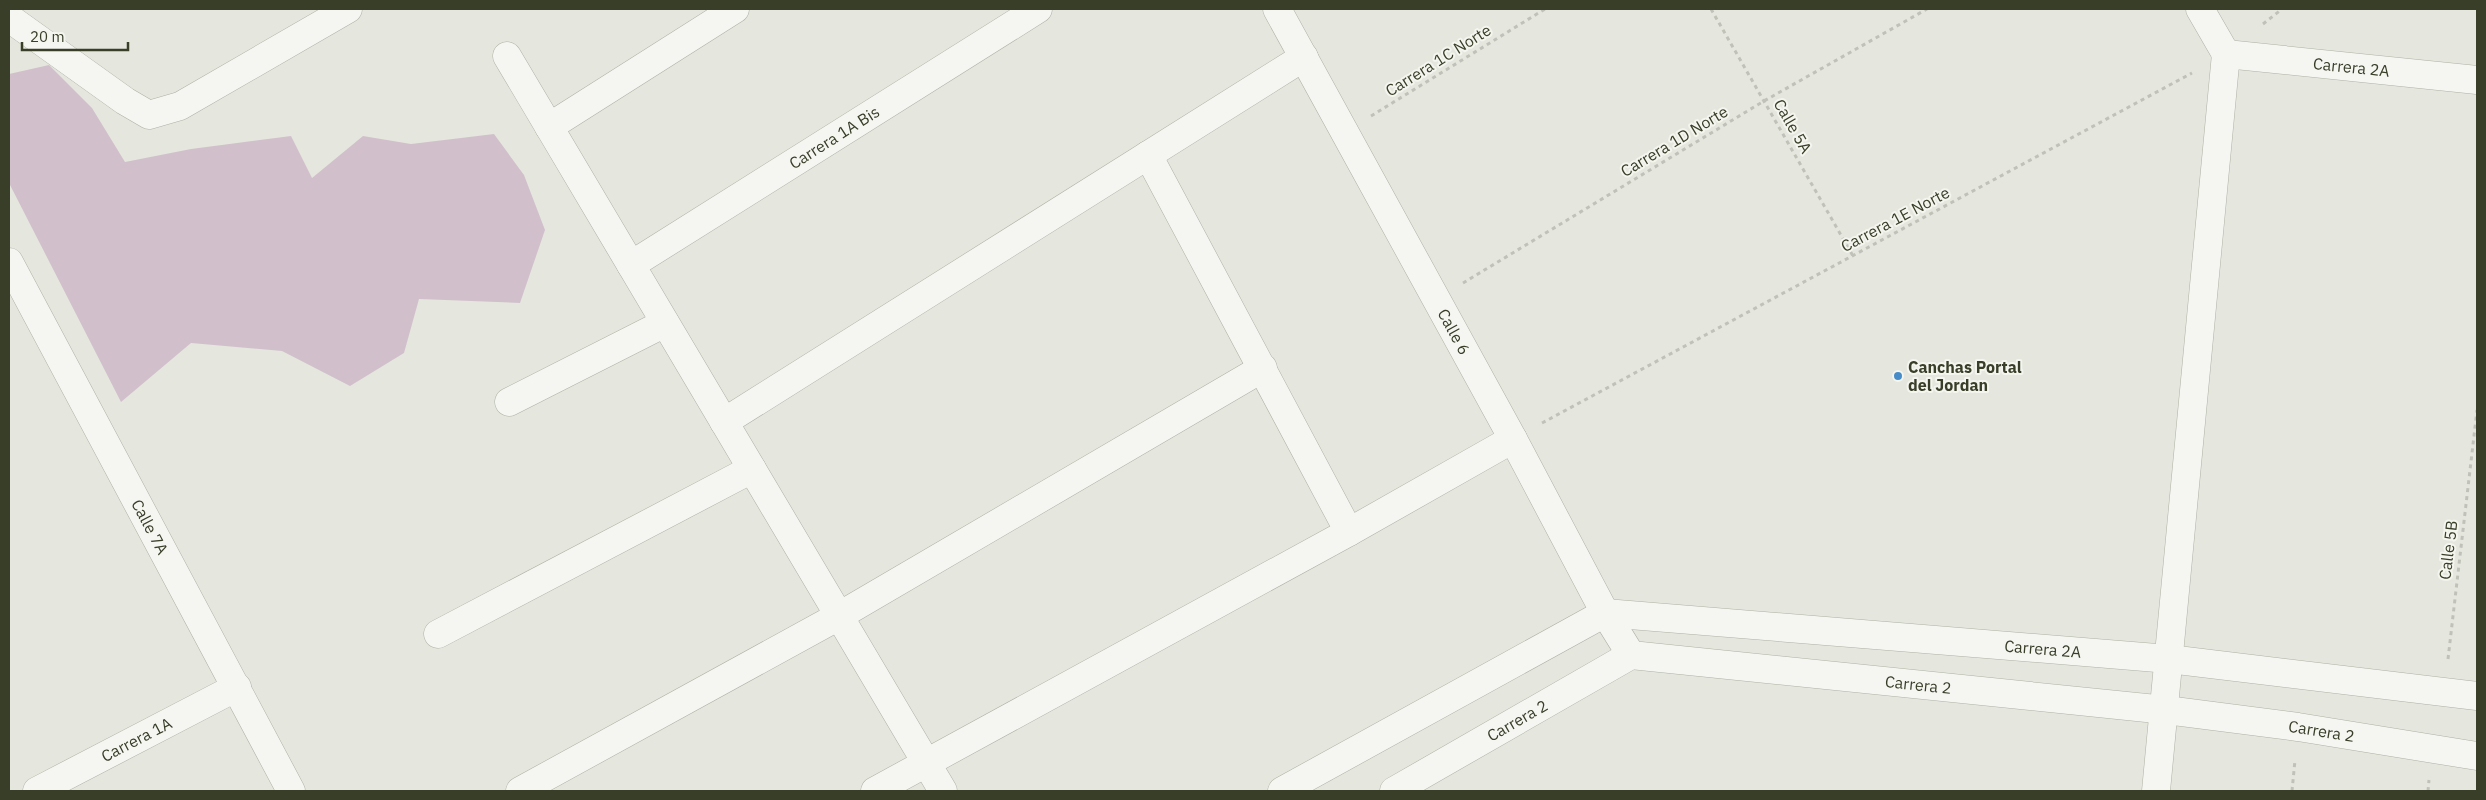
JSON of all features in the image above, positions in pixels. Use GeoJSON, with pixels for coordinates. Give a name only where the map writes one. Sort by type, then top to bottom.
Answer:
{"type":"FeatureCollection","features":[{"type":"Feature","properties":{"kind":"street"},"geometry":{"type":"LineString","coordinates":[[9,18],[125,101],[149,115],[180,106],[348,9]]}},
{"type":"Feature","properties":{"kind":"street"},"geometry":{"type":"LineString","coordinates":[[549,127],[734,9]]}},
{"type":"Feature","properties":{"kind":"street","name":"Carrera 1A Bis"},"geometry":{"type":"LineString","coordinates":[[631,265],[1038,9]]}},
{"type":"Feature","properties":{"kind":"street","name":"Calle 6"},"geometry":{"type":"LineString","coordinates":[[1277,9],[1513,439],[1606,613],[1631,655]]}},
{"type":"Feature","properties":{"kind":"street"},"geometry":{"type":"LineString","coordinates":[[2156,791],[2166,710],[2169,659],[2226,54],[2200,9]]}},
{"type":"Feature","properties":{"kind":"street","name":"Carrera 2A"},"geometry":{"type":"LineString","coordinates":[[2226,54],[2477,80]]}},
{"type":"Feature","properties":{"kind":"street"},"geometry":{"type":"LineString","coordinates":[[507,56],[943,791]]}},
{"type":"Feature","properties":{"kind":"street"},"geometry":{"type":"LineString","coordinates":[[724,422],[1304,57]]}},
{"type":"Feature","properties":{"kind":"street"},"geometry":{"type":"LineString","coordinates":[[1148,155],[1349,532]]}},
{"type":"Feature","properties":{"kind":"street","name":"Calle 7A"},"geometry":{"type":"LineString","coordinates":[[9,262],[291,791]]}},
{"type":"Feature","properties":{"kind":"street"},"geometry":{"type":"LineString","coordinates":[[509,402],[665,323]]}},
{"type":"Feature","properties":{"kind":"street"},"geometry":{"type":"LineString","coordinates":[[520,791],[840,616],[1263,368]]}},
{"type":"Feature","properties":{"kind":"street"},"geometry":{"type":"LineString","coordinates":[[875,791],[1349,532],[1513,439]]}},
{"type":"Feature","properties":{"kind":"street"},"geometry":{"type":"LineString","coordinates":[[438,634],[752,469]]}},
{"type":"Feature","properties":{"kind":"street"},"geometry":{"type":"LineString","coordinates":[[1282,791],[1606,613]]}},
{"type":"Feature","properties":{"kind":"street","name":"Carrera 2A"},"geometry":{"type":"LineString","coordinates":[[1606,613],[2169,659],[2477,696]]}},
{"type":"Feature","properties":{"kind":"street","name":"Carrera 2"},"geometry":{"type":"LineString","coordinates":[[1394,791],[1631,655],[2166,710],[2298,727],[2477,756]]}},
{"type":"Feature","properties":{"kind":"street","name":"Carrera 1A"},"geometry":{"type":"LineString","coordinates":[[37,791],[237,687]]}},
{"type":"Feature","properties":{"kind":"path","name":"Carrera 1C Norte"},"geometry":{"type":"LineString","coordinates":[[1345,132],[1545,9]]}},
{"type":"Feature","properties":{"kind":"path","name":"Calle 5A"},"geometry":{"type":"LineString","coordinates":[[1711,9],[1853,256]]}},
{"type":"Feature","properties":{"kind":"path","name":"Carrera 1D Norte"},"geometry":{"type":"LineString","coordinates":[[1436,299],[1764,101],[1927,9]]}},
{"type":"Feature","properties":{"kind":"path","name":"Carrera 1E Norte"},"geometry":{"type":"LineString","coordinates":[[1513,439],[2226,54],[2282,9]]}},
{"type":"Feature","properties":{"kind":"path","name":"Calle 5B"},"geometry":{"type":"LineString","coordinates":[[2444,692],[2477,410]]}},
{"type":"Feature","properties":{"kind":"shaded area"},"geometry":{"type":"Polygon","coordinates":[[[49,65],[92,108],[125,162],[191,149],[291,136],[312,178],[363,136],[411,144],[494,134],[524,175],[545,230],[520,303],[419,299],[404,353],[350,386],[282,351],[191,343],[121,402],[9,183],[9,74],[49,65]]]}},
{"type":"Feature","properties":{"kind":"place","name":"Canchas Portal del Jordan"},"geometry":{"type":"Point","coordinates":[1898,376]}}]}
